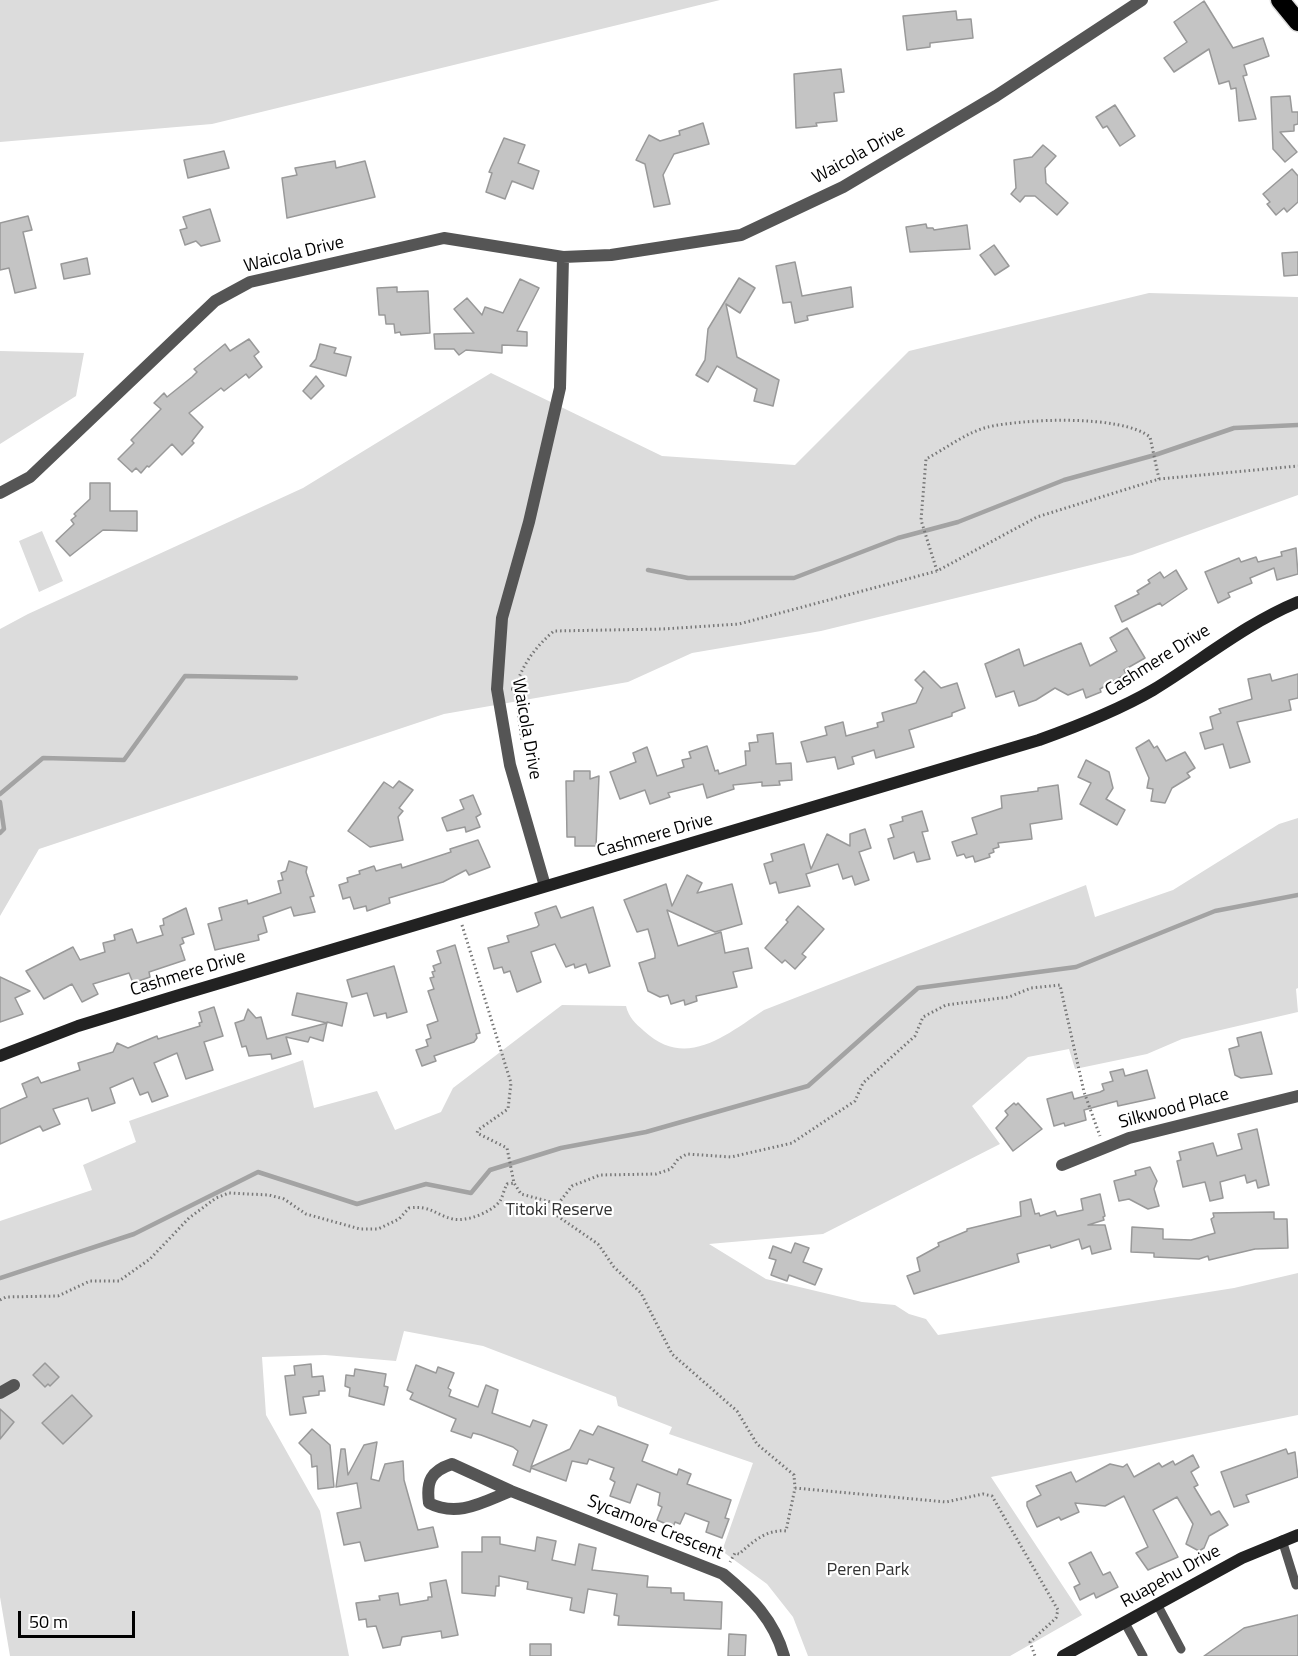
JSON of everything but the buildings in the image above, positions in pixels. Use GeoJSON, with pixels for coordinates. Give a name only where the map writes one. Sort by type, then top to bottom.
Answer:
{"type":"FeatureCollection","features":[{"type":"Feature","properties":{"kind":"highway"},"geometry":{"type":"LineString","coordinates":[[1280,0],[1298,22]]}},
{"type":"Feature","properties":{"kind":"street","name":"Waicola Drive"},"geometry":{"type":"LineString","coordinates":[[0,493],[30,477],[215,301],[250,282],[444,238],[563,257],[611,255],[741,235],[843,187],[996,96],[1142,0]]}},
{"type":"Feature","properties":{"kind":"street","name":"Waicola Drive"},"geometry":{"type":"LineString","coordinates":[[545,886],[510,765],[497,689],[501,618],[529,522],[560,388],[563,257]]}},
{"type":"Feature","properties":{"kind":"street","name":"Cashmere Drive"},"geometry":{"type":"LineString","coordinates":[[0,1056],[78,1026],[1039,740],[1083,724],[1150,691],[1246,628],[1298,602]]}},
{"type":"Feature","properties":{"kind":"street","name":"Silkwood Place"},"geometry":{"type":"LineString","coordinates":[[1062,1165],[1129,1138],[1298,1096]]}},
{"type":"Feature","properties":{"kind":"street"},"geometry":{"type":"LineString","coordinates":[[0,1393],[14,1385]]}},
{"type":"Feature","properties":{"kind":"street","name":"Sycamore Crescent"},"geometry":{"type":"LineString","coordinates":[[510,1491],[459,1511],[441,1509],[429,1503],[427,1489],[431,1477],[438,1468],[452,1464],[510,1491],[723,1574],[757,1604],[768,1619],[784,1656]]}},
{"type":"Feature","properties":{"kind":"street","name":"Ruapehu Drive"},"geometry":{"type":"LineString","coordinates":[[1063,1656],[1242,1558],[1298,1535]]}},
{"type":"Feature","properties":{"kind":"lane"},"geometry":{"type":"LineString","coordinates":[[1282,1540],[1296,1585]]}},
{"type":"Feature","properties":{"kind":"lane"},"geometry":{"type":"LineString","coordinates":[[1157,1604],[1181,1649]]}},
{"type":"Feature","properties":{"kind":"lane"},"geometry":{"type":"LineString","coordinates":[[1125,1623],[1143,1656]]}},
{"type":"Feature","properties":{"kind":"path"},"geometry":{"type":"LineString","coordinates":[[937,570],[921,520],[926,459],[987,428],[1065,420],[1126,425],[1150,437],[1159,479]]}},
{"type":"Feature","properties":{"kind":"path"},"geometry":{"type":"LineString","coordinates":[[522,741],[515,689],[524,664],[554,631],[663,630],[739,624],[937,570],[1037,517],[1159,479],[1298,466]]}},
{"type":"Feature","properties":{"kind":"path"},"geometry":{"type":"LineString","coordinates":[[497,689],[515,689]]}},
{"type":"Feature","properties":{"kind":"path"},"geometry":{"type":"LineString","coordinates":[[459,913],[511,1083],[508,1109],[477,1133],[507,1148],[514,1183],[520,1194],[558,1204]]}},
{"type":"Feature","properties":{"kind":"path"},"geometry":{"type":"LineString","coordinates":[[723,1574],[735,1553],[739,1554],[752,1541],[777,1530],[786,1531],[795,1488],[794,1475],[757,1444],[737,1411],[672,1354],[641,1293],[614,1267],[598,1244],[556,1215],[558,1204],[572,1186],[600,1175],[656,1174],[672,1169],[678,1159],[687,1154],[731,1157],[792,1143],[855,1101],[863,1083],[915,1036],[923,1017],[935,1010],[981,999],[1009,997],[1031,988],[1060,985],[1084,1092],[1104,1148]]}},
{"type":"Feature","properties":{"kind":"path"},"geometry":{"type":"LineString","coordinates":[[0,1300],[16,1296],[58,1296],[90,1281],[119,1281],[150,1259],[189,1218],[216,1198],[229,1193],[269,1195],[285,1199],[306,1214],[360,1229],[378,1229],[399,1219],[409,1208],[421,1206],[453,1219],[475,1215],[491,1209],[501,1200],[507,1184],[514,1183]]}},
{"type":"Feature","properties":{"kind":"path"},"geometry":{"type":"LineString","coordinates":[[795,1488],[946,1502],[983,1494],[992,1496],[1058,1610],[1056,1618],[1030,1642],[1035,1656]]}},
{"type":"Feature","properties":{"kind":"green space"},"geometry":{"type":"Polygon","coordinates":[[[0,0],[720,0],[212,124],[0,142],[0,0]]]}},
{"type":"Feature","properties":{"kind":"green space"},"geometry":{"type":"Polygon","coordinates":[[[1149,293],[1298,297],[1298,495],[1132,555],[821,631],[692,653],[628,682],[444,714],[39,849],[0,916],[0,629],[303,488],[491,373],[662,456],[795,465],[909,351],[1149,293]]]}},
{"type":"Feature","properties":{"kind":"green space"},"geometry":{"type":"Polygon","coordinates":[[[0,351],[84,353],[76,396],[0,444],[0,351]]]}},
{"type":"Feature","properties":{"kind":"green space"},"geometry":{"type":"Polygon","coordinates":[[[42,531],[63,581],[39,592],[19,541],[42,531]]]}},
{"type":"Feature","properties":{"kind":"green space","name":"Titoki Reserve"},"geometry":{"type":"Polygon","coordinates":[[[1298,818],[1298,988],[1296,989],[1298,1012],[1182,1039],[1147,1054],[1075,1069],[1069,1049],[1028,1057],[972,1106],[1000,1144],[823,1234],[709,1244],[766,1279],[862,1302],[895,1305],[909,1314],[926,1319],[938,1335],[1234,1288],[1298,1273],[1298,1415],[991,1477],[1082,1615],[1010,1656],[808,1656],[793,1617],[767,1584],[722,1551],[753,1463],[669,1434],[672,1427],[618,1406],[616,1397],[483,1346],[404,1331],[396,1361],[325,1355],[262,1357],[266,1415],[320,1511],[349,1656],[10,1656],[0,1597],[0,1221],[92,1190],[83,1165],[136,1142],[129,1121],[303,1060],[314,1108],[377,1091],[395,1130],[441,1112],[453,1088],[562,1005],[626,1006],[635,1023],[660,1042],[675,1048],[690,1048],[706,1044],[720,1038],[764,1010],[1086,885],[1095,917],[1173,890],[1279,824],[1298,818]]]}},
{"type":"Feature","properties":{"kind":"waterway"},"geometry":{"type":"LineString","coordinates":[[648,570],[688,578],[794,578],[898,538],[958,522],[1064,480],[1155,455],[1234,428],[1298,425]]}},
{"type":"Feature","properties":{"kind":"waterway"},"geometry":{"type":"LineString","coordinates":[[0,794],[43,758],[124,760],[185,676],[296,678]]}},
{"type":"Feature","properties":{"kind":"waterway"},"geometry":{"type":"LineString","coordinates":[[0,802],[4,829],[0,833]]}},
{"type":"Feature","properties":{"kind":"waterway"},"geometry":{"type":"LineString","coordinates":[[0,1278],[134,1234],[258,1172],[357,1204],[426,1184],[471,1193],[490,1170],[561,1148],[646,1132],[808,1086],[918,988],[1076,967],[1215,911],[1298,895]]}},
{"type":"Feature","properties":{"kind":"park label","name":"Peren Park"},"geometry":{"type":"Point","coordinates":[868,1571]}}]}
